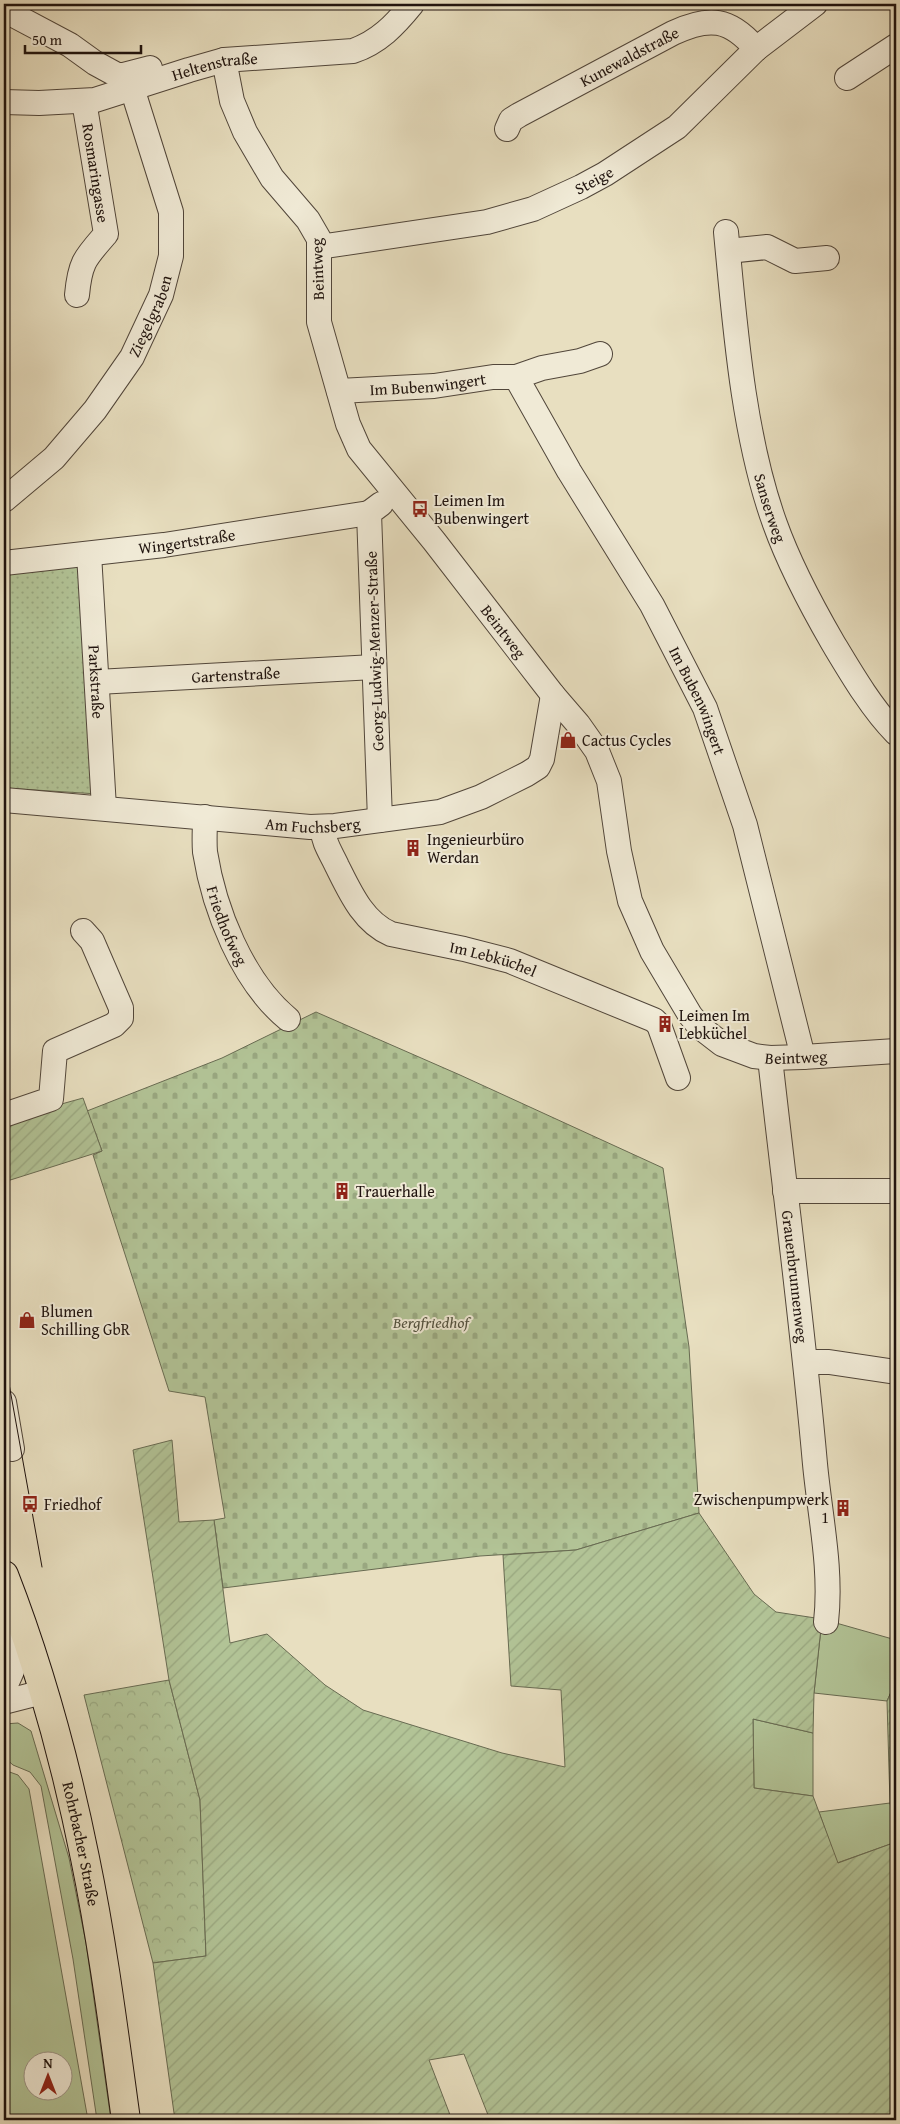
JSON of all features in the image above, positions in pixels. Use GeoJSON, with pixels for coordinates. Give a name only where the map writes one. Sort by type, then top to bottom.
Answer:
{"type":"FeatureCollection","features":[{"type":"Feature","properties":{"kind":"main road","name":"Rohrbacher Straße"},"geometry":{"type":"LineString","coordinates":[[4,1574],[43,1692],[85,1858],[102,1956],[126,2120]]}},
{"type":"Feature","properties":{"kind":"street","name":"Heltenstraße"},"geometry":{"type":"LineString","coordinates":[[4,102],[84,101],[109,96],[224,60],[353,51],[371,44],[380,38],[412,4]]}},
{"type":"Feature","properties":{"kind":"street","name":"Steige"},"geometry":{"type":"LineString","coordinates":[[319,247],[464,227],[509,216],[556,200],[605,174],[677,127],[756,49],[815,4]]}},
{"type":"Feature","properties":{"kind":"street"},"geometry":{"type":"LineString","coordinates":[[4,10],[70,45],[95,63],[117,75],[123,76],[159,68],[169,76]]}},
{"type":"Feature","properties":{"kind":"street","name":"Kunewaldstraße"},"geometry":{"type":"LineString","coordinates":[[507,129],[511,120],[673,33],[694,24],[709,22],[727,25],[738,31],[756,49]]}},
{"type":"Feature","properties":{"kind":"street"},"geometry":{"type":"LineString","coordinates":[[847,78],[896,46]]}},
{"type":"Feature","properties":{"kind":"street","name":"Beintweg"},"geometry":{"type":"LineString","coordinates":[[224,60],[232,101],[245,132],[272,178],[313,226],[319,239],[319,316],[348,424],[359,449],[434,541],[588,738],[604,766],[612,795],[619,851],[630,901],[652,951],[690,1015],[700,1027],[722,1044],[746,1054],[770,1058],[896,1051]]}},
{"type":"Feature","properties":{"kind":"street","name":"Ziegelgraben"},"geometry":{"type":"LineString","coordinates":[[4,500],[54,458],[95,410],[132,357],[162,295],[171,256],[171,212],[132,88]]}},
{"type":"Feature","properties":{"kind":"street","name":"Rosmaringasse"},"geometry":{"type":"LineString","coordinates":[[77,295],[78,276],[85,257],[106,234],[84,101]]}},
{"type":"Feature","properties":{"kind":"street","name":"Sanserweg"},"geometry":{"type":"LineString","coordinates":[[827,258],[795,261],[767,247],[727,242],[747,410],[763,487],[775,524],[815,612],[845,663],[896,733]]}},
{"type":"Feature","properties":{"kind":"street","name":"Im Bubenwingert"},"geometry":{"type":"LineString","coordinates":[[339,392],[434,386],[493,378],[516,377],[542,368],[580,361],[600,354]]}},
{"type":"Feature","properties":{"kind":"street","name":"Im Bubenwingert"},"geometry":{"type":"LineString","coordinates":[[516,377],[570,471],[652,604],[705,708],[745,825],[804,1057]]}},
{"type":"Feature","properties":{"kind":"street"},"geometry":{"type":"LineString","coordinates":[[369,513],[394,494]]}},
{"type":"Feature","properties":{"kind":"street","name":"Wingertstraße"},"geometry":{"type":"LineString","coordinates":[[4,563],[89,554],[282,528],[369,513]]}},
{"type":"Feature","properties":{"kind":"street","name":"Georg-Ludwig-Menzer-Straße"},"geometry":{"type":"LineString","coordinates":[[369,513],[380,820]]}},
{"type":"Feature","properties":{"kind":"street","name":"Parkstraße"},"geometry":{"type":"LineString","coordinates":[[89,554],[104,808]]}},
{"type":"Feature","properties":{"kind":"street","name":"Gartenstraße"},"geometry":{"type":"LineString","coordinates":[[97,682],[374,667]]}},
{"type":"Feature","properties":{"kind":"street","name":"Am Fuchsberg"},"geometry":{"type":"LineString","coordinates":[[4,800],[322,827],[445,811],[490,793],[533,770],[540,763],[544,754],[553,695]]}},
{"type":"Feature","properties":{"kind":"street","name":"Friedhofweg"},"geometry":{"type":"LineString","coordinates":[[205,817],[205,852],[214,888],[230,935],[253,980],[274,1007],[288,1019]]}},
{"type":"Feature","properties":{"kind":"street","name":"Im Lebküchel"},"geometry":{"type":"LineString","coordinates":[[322,827],[326,844],[357,904],[370,919],[385,931],[391,934],[464,949],[510,961],[654,1020],[659,1025],[678,1078]]}},
{"type":"Feature","properties":{"kind":"street"},"geometry":{"type":"LineString","coordinates":[[4,1114],[51,1100],[55,1051],[114,1025],[121,1018],[121,1008],[92,941],[83,931]]}},
{"type":"Feature","properties":{"kind":"street","name":"Grauenbrunnenweg"},"geometry":{"type":"LineString","coordinates":[[770,1058],[806,1362],[821,1522],[828,1572],[826,1622]]}},
{"type":"Feature","properties":{"kind":"street","name":"Grauenbrunnenweg"},"geometry":{"type":"LineString","coordinates":[[785,1191],[896,1191]]}},
{"type":"Feature","properties":{"kind":"street","name":"Grauenbrunnenweg"},"geometry":{"type":"LineString","coordinates":[[806,1362],[830,1362],[896,1372]]}},
{"type":"Feature","properties":{"kind":"street"},"geometry":{"type":"LineString","coordinates":[[4,1402],[12,1448]]}},
{"type":"Feature","properties":{"kind":"street"},"geometry":{"type":"LineString","coordinates":[[4,1689],[12,1671],[18,1616]]}},
{"type":"Feature","properties":{"kind":"street"},"geometry":{"type":"LineString","coordinates":[[4,1702],[43,1692]]}},
{"type":"Feature","properties":{"kind":"green space"},"geometry":{"type":"Polygon","coordinates":[[[83,562],[98,794],[4,788],[4,574],[83,562]]]}},
{"type":"Feature","properties":{"kind":"green space","name":"Bergfriedhof"},"geometry":{"type":"Polygon","coordinates":[[[316,1012],[460,1075],[663,1168],[689,1347],[699,1513],[576,1550],[480,1556],[223,1588],[214,1520],[225,1518],[205,1397],[169,1391],[93,1155],[102,1151],[87,1111],[222,1058],[316,1012]]]}},
{"type":"Feature","properties":{"kind":"green space"},"geometry":{"type":"Polygon","coordinates":[[[83,1098],[102,1151],[4,1182],[4,1120],[83,1098]]]}},
{"type":"Feature","properties":{"kind":"green space"},"geometry":{"type":"Polygon","coordinates":[[[172,1440],[179,1522],[214,1520],[230,1643],[267,1634],[325,1685],[363,1710],[502,1753],[565,1767],[561,1690],[511,1686],[503,1555],[576,1550],[699,1513],[754,1594],[776,1612],[822,1619],[814,1693],[813,1733],[753,1719],[754,1788],[813,1796],[838,1863],[896,1842],[896,2120],[490,2120],[464,2054],[429,2060],[452,2120],[175,2120],[153,1963],[206,1956],[200,1800],[169,1680],[133,1450],[172,1440]]]}},
{"type":"Feature","properties":{"kind":"green space"},"geometry":{"type":"Polygon","coordinates":[[[822,1619],[896,1640],[896,1681],[887,1701],[814,1693],[822,1619]]]}},
{"type":"Feature","properties":{"kind":"green space"},"geometry":{"type":"Polygon","coordinates":[[[169,1680],[200,1800],[206,1956],[153,1963],[84,1695],[169,1680]]]}},
{"type":"Feature","properties":{"kind":"green space"},"geometry":{"type":"Polygon","coordinates":[[[896,1681],[896,1827],[890,1803],[887,1701],[896,1681]]]}},
{"type":"Feature","properties":{"kind":"green space"},"geometry":{"type":"Polygon","coordinates":[[[753,1719],[813,1733],[813,1796],[754,1788],[753,1719]]]}},
{"type":"Feature","properties":{"kind":"green space"},"geometry":{"type":"Polygon","coordinates":[[[18,1723],[31,1731],[69,1858],[86,1943],[111,2120],[97,2120],[73,1959],[41,1786],[30,1772],[13,1765],[4,1757],[4,1724],[18,1723]]]}},
{"type":"Feature","properties":{"kind":"green space"},"geometry":{"type":"Polygon","coordinates":[[[4,1770],[18,1775],[29,1789],[88,2120],[4,2120],[4,1770]]]}},
{"type":"Feature","properties":{"kind":"green space"},"geometry":{"type":"Polygon","coordinates":[[[890,1803],[896,1827],[896,1842],[837,1863],[819,1812],[890,1803]]]}},
{"type":"Feature","properties":{"kind":"tram line"},"geometry":{"type":"LineString","coordinates":[[4,1356],[42,1567]]}},
{"type":"Feature","properties":{"kind":"place","name":"Leimen Im Bubenwingert"},"geometry":{"type":"Point","coordinates":[420,509]}},
{"type":"Feature","properties":{"kind":"place","name":"Cactus Cycles"},"geometry":{"type":"Point","coordinates":[568,740]}},
{"type":"Feature","properties":{"kind":"place","name":"Ingenieurbüro Werdan"},"geometry":{"type":"Point","coordinates":[413,848]}},
{"type":"Feature","properties":{"kind":"place","name":"Leimen Im Lebküchel"},"geometry":{"type":"Point","coordinates":[665,1024]}},
{"type":"Feature","properties":{"kind":"place","name":"Trauerhalle"},"geometry":{"type":"Point","coordinates":[342,1191]}},
{"type":"Feature","properties":{"kind":"place","name":"Blumen Schilling GbR"},"geometry":{"type":"Point","coordinates":[27,1320]}},
{"type":"Feature","properties":{"kind":"place","name":"Friedhof"},"geometry":{"type":"Point","coordinates":[30,1504]}},
{"type":"Feature","properties":{"kind":"place","name":"Zwischenpumpwerk 1"},"geometry":{"type":"Point","coordinates":[843,1508]}}]}
